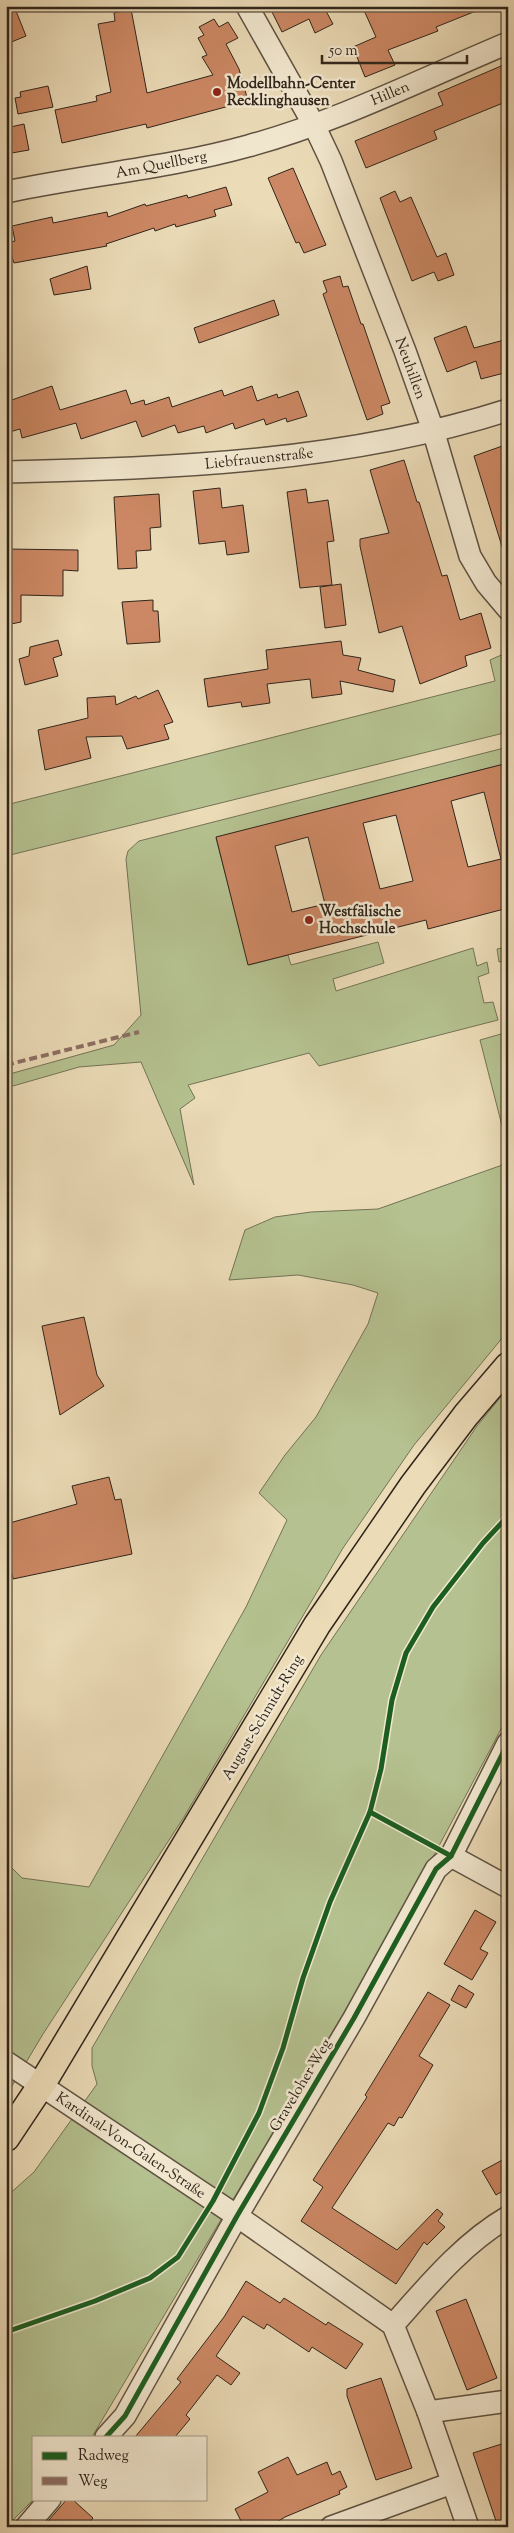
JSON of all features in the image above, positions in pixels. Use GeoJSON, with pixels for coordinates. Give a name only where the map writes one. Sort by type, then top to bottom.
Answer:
{"type":"FeatureCollection","features":[{"type":"Feature","properties":{"kind":"main road","name":"August-Schmidt-Ring"},"geometry":{"type":"LineString","coordinates":[[6,2138],[42,2084],[317,1625],[412,1485],[508,1366]]}},
{"type":"Feature","properties":{"kind":"street"},"geometry":{"type":"LineString","coordinates":[[247,6],[314,125]]}},
{"type":"Feature","properties":{"kind":"street","name":"Hillen"},"geometry":{"type":"LineString","coordinates":[[314,125],[508,43]]}},
{"type":"Feature","properties":{"kind":"street","name":"Am Quellberg"},"geometry":{"type":"LineString","coordinates":[[6,192],[125,172],[245,147],[314,125]]}},
{"type":"Feature","properties":{"kind":"street","name":"Neuhillen"},"geometry":{"type":"LineString","coordinates":[[314,125],[331,160],[406,351],[433,430],[470,556],[486,583],[508,609]]}},
{"type":"Feature","properties":{"kind":"street","name":"Liebfrauenstraße"},"geometry":{"type":"LineString","coordinates":[[6,472],[191,465],[307,454],[433,430],[508,410]]}},
{"type":"Feature","properties":{"kind":"street","name":"Graveloher Weg"},"geometry":{"type":"LineString","coordinates":[[107,2436],[125,2416],[237,2216],[354,2018],[436,1869],[451,1856],[508,1743]]}},
{"type":"Feature","properties":{"kind":"street"},"geometry":{"type":"LineString","coordinates":[[451,1856],[508,1887]]}},
{"type":"Feature","properties":{"kind":"street"},"geometry":{"type":"LineString","coordinates":[[6,2062],[42,2084]]}},
{"type":"Feature","properties":{"kind":"street","name":"Kardinal-Von-Galen-Straße"},"geometry":{"type":"LineString","coordinates":[[42,2084],[237,2216],[393,2325]]}},
{"type":"Feature","properties":{"kind":"street"},"geometry":{"type":"LineString","coordinates":[[468,2527],[428,2412],[393,2325],[438,2275],[484,2234],[508,2217]]}},
{"type":"Feature","properties":{"kind":"street"},"geometry":{"type":"LineString","coordinates":[[428,2412],[508,2401]]}},
{"type":"Feature","properties":{"kind":"street"},"geometry":{"type":"LineString","coordinates":[[331,2527],[452,2483]]}},
{"type":"Feature","properties":{"kind":"street"},"geometry":{"type":"LineString","coordinates":[[26,2527],[49,2500]]}},
{"type":"Feature","properties":{"kind":"green space"},"geometry":{"type":"Polygon","coordinates":[[[508,652],[508,732],[6,856],[6,805],[495,681],[490,660],[508,652]]]}},
{"type":"Feature","properties":{"kind":"green space"},"geometry":{"type":"Polygon","coordinates":[[[508,747],[508,763],[216,838],[249,965],[288,955],[291,965],[378,942],[384,963],[333,979],[336,991],[473,948],[477,966],[487,962],[489,973],[478,977],[484,1003],[493,1002],[498,1020],[319,1066],[309,1053],[188,1085],[195,1098],[180,1109],[194,1185],[141,1062],[79,1067],[6,1088],[6,1075],[114,1045],[141,1015],[126,859],[128,851],[139,841],[508,747]]]}},
{"type":"Feature","properties":{"kind":"green space"},"geometry":{"type":"Polygon","coordinates":[[[508,947],[508,960],[499,962],[497,949],[508,947]]]}},
{"type":"Feature","properties":{"kind":"green space"},"geometry":{"type":"Polygon","coordinates":[[[508,1032],[508,1149],[480,1040],[508,1032]]]}},
{"type":"Feature","properties":{"kind":"green space"},"geometry":{"type":"Polygon","coordinates":[[[508,1163],[508,1331],[414,1445],[343,1548],[184,1817],[43,2034],[6,2096],[6,1862],[22,1878],[89,1887],[246,1607],[287,1520],[259,1493],[285,1455],[316,1417],[368,1324],[378,1293],[353,1285],[298,1275],[229,1280],[245,1230],[275,1217],[311,1212],[378,1209],[508,1163]]]}},
{"type":"Feature","properties":{"kind":"green space"},"geometry":{"type":"Polygon","coordinates":[[[508,1388],[508,1716],[439,1846],[371,1967],[93,2436],[32,2436],[33,2500],[6,2527],[6,2197],[34,2172],[97,2084],[92,2066],[92,2048],[321,1655],[477,1426],[508,1388]]]}},
{"type":"Feature","properties":{"kind":"building"},"geometry":{"type":"Polygon","coordinates":[[[6,6],[14,6],[26,36],[9,43],[6,34],[6,6]]]}},
{"type":"Feature","properties":{"kind":"building"},"geometry":{"type":"Polygon","coordinates":[[[269,6],[334,6],[326,11],[333,24],[315,33],[309,19],[282,32],[269,6]]]}},
{"type":"Feature","properties":{"kind":"building"},"geometry":{"type":"Polygon","coordinates":[[[362,6],[486,7],[436,27],[438,31],[388,50],[395,65],[365,77],[353,47],[376,37],[362,6]]]}},
{"type":"Feature","properties":{"kind":"building"},"geometry":{"type":"Polygon","coordinates":[[[131,9],[147,93],[213,75],[202,57],[207,55],[198,38],[204,35],[199,27],[214,19],[219,27],[228,22],[238,38],[226,44],[239,69],[248,101],[147,128],[146,124],[62,143],[55,110],[97,101],[96,96],[111,92],[98,24],[115,21],[114,13],[131,9]]]}},
{"type":"Feature","properties":{"kind":"building"},"geometry":{"type":"Polygon","coordinates":[[[508,63],[508,101],[434,131],[437,139],[366,168],[355,141],[443,105],[438,93],[508,63]]]}},
{"type":"Feature","properties":{"kind":"building"},"geometry":{"type":"Polygon","coordinates":[[[48,86],[53,107],[18,114],[15,98],[21,97],[20,92],[48,86]]]}},
{"type":"Feature","properties":{"kind":"building"},"geometry":{"type":"Polygon","coordinates":[[[24,124],[29,150],[6,154],[6,128],[24,124]]]}},
{"type":"Feature","properties":{"kind":"building"},"geometry":{"type":"Polygon","coordinates":[[[293,168],[326,245],[304,253],[299,242],[296,243],[268,178],[293,168]]]}},
{"type":"Feature","properties":{"kind":"building"},"geometry":{"type":"Polygon","coordinates":[[[226,187],[232,205],[214,210],[216,216],[176,227],[175,224],[155,231],[154,228],[106,244],[107,246],[14,263],[7,243],[15,241],[12,226],[52,217],[53,223],[107,212],[108,217],[145,204],[146,206],[187,195],[188,198],[226,187]]]}},
{"type":"Feature","properties":{"kind":"building"},"geometry":{"type":"Polygon","coordinates":[[[395,191],[400,202],[411,197],[437,257],[446,253],[454,275],[438,281],[434,272],[412,281],[380,198],[395,191]]]}},
{"type":"Feature","properties":{"kind":"building"},"geometry":{"type":"Polygon","coordinates":[[[87,266],[91,289],[54,295],[50,279],[87,266]]]}},
{"type":"Feature","properties":{"kind":"building"},"geometry":{"type":"Polygon","coordinates":[[[340,276],[343,287],[348,286],[361,324],[363,324],[390,403],[381,406],[383,414],[367,420],[323,294],[327,292],[323,281],[340,276]]]}},
{"type":"Feature","properties":{"kind":"building"},"geometry":{"type":"Polygon","coordinates":[[[274,300],[279,315],[199,343],[194,328],[274,300]]]}},
{"type":"Feature","properties":{"kind":"building"},"geometry":{"type":"Polygon","coordinates":[[[466,326],[474,348],[508,339],[508,372],[481,379],[476,361],[447,372],[434,338],[466,326]]]}},
{"type":"Feature","properties":{"kind":"building"},"geometry":{"type":"Polygon","coordinates":[[[52,386],[60,410],[126,390],[131,404],[144,400],[145,405],[169,397],[172,407],[222,390],[224,396],[252,386],[257,401],[277,394],[278,398],[298,391],[307,416],[287,422],[286,418],[266,425],[264,419],[235,429],[233,423],[206,433],[204,426],[178,433],[175,425],[142,437],[136,421],[81,439],[76,423],[22,438],[20,429],[6,433],[6,402],[52,386]]]}},
{"type":"Feature","properties":{"kind":"building"},"geometry":{"type":"Polygon","coordinates":[[[508,444],[508,553],[504,553],[474,456],[508,444]]]}},
{"type":"Feature","properties":{"kind":"building"},"geometry":{"type":"Polygon","coordinates":[[[404,460],[442,576],[447,575],[460,620],[481,613],[491,648],[465,656],[467,666],[420,684],[402,626],[379,633],[360,546],[360,539],[389,533],[370,470],[404,460]]]}},
{"type":"Feature","properties":{"kind":"building"},"geometry":{"type":"Polygon","coordinates":[[[220,488],[222,508],[243,505],[249,552],[227,555],[225,541],[199,544],[193,491],[220,488]]]}},
{"type":"Feature","properties":{"kind":"building"},"geometry":{"type":"Polygon","coordinates":[[[306,489],[308,503],[328,500],[334,541],[327,542],[332,585],[300,588],[287,492],[306,489]]]}},
{"type":"Feature","properties":{"kind":"building"},"geometry":{"type":"Polygon","coordinates":[[[159,494],[161,527],[150,528],[151,550],[136,551],[137,568],[118,569],[114,497],[159,494]]]}},
{"type":"Feature","properties":{"kind":"building"},"geometry":{"type":"Polygon","coordinates":[[[6,549],[78,550],[78,571],[63,570],[63,596],[21,595],[21,622],[6,625],[6,549]]]}},
{"type":"Feature","properties":{"kind":"building"},"geometry":{"type":"Polygon","coordinates":[[[341,584],[346,625],[325,628],[320,587],[341,584]]]}},
{"type":"Feature","properties":{"kind":"building"},"geometry":{"type":"Polygon","coordinates":[[[153,600],[153,611],[158,611],[160,642],[127,644],[122,602],[153,600]]]}},
{"type":"Feature","properties":{"kind":"building"},"geometry":{"type":"Polygon","coordinates":[[[58,640],[62,655],[53,658],[58,676],[25,685],[19,659],[29,656],[30,647],[58,640]]]}},
{"type":"Feature","properties":{"kind":"building"},"geometry":{"type":"Polygon","coordinates":[[[341,641],[343,655],[361,658],[358,670],[395,680],[393,692],[340,681],[342,694],[312,698],[310,679],[267,684],[270,703],[242,707],[241,702],[208,707],[204,679],[268,669],[266,650],[341,641]]]}},
{"type":"Feature","properties":{"kind":"building"},"geometry":{"type":"Polygon","coordinates":[[[158,690],[173,722],[164,725],[169,739],[127,749],[122,736],[86,737],[91,758],[45,770],[38,730],[88,718],[87,698],[115,696],[116,705],[136,696],[138,699],[158,690]]]}},
{"type":"Feature","properties":{"kind":"building"},"geometry":{"type":"Polygon","coordinates":[[[508,763],[508,908],[428,929],[426,920],[248,965],[216,837],[508,763]],[[484,792],[451,801],[468,867],[501,859],[484,792]],[[396,815],[363,823],[380,889],[413,881],[396,815]],[[308,837],[275,846],[292,912],[325,904],[308,837]]]}},
{"type":"Feature","properties":{"kind":"building"},"geometry":{"type":"Polygon","coordinates":[[[84,1317],[97,1375],[104,1386],[60,1415],[42,1326],[84,1317]]]}},
{"type":"Feature","properties":{"kind":"building"},"geometry":{"type":"Polygon","coordinates":[[[109,1477],[115,1500],[121,1499],[132,1554],[13,1579],[12,1573],[6,1574],[6,1524],[77,1504],[72,1486],[109,1477]]]}},
{"type":"Feature","properties":{"kind":"building"},"geometry":{"type":"Polygon","coordinates":[[[475,1910],[496,1922],[480,1949],[488,1953],[472,1980],[444,1964],[475,1910]]]}},
{"type":"Feature","properties":{"kind":"building"},"geometry":{"type":"Polygon","coordinates":[[[459,1985],[474,1994],[466,2008],[451,2000],[459,1985]]]}},
{"type":"Feature","properties":{"kind":"building"},"geometry":{"type":"Polygon","coordinates":[[[428,1992],[450,2005],[419,2056],[433,2065],[402,2118],[399,2117],[394,2126],[388,2123],[332,2208],[397,2250],[437,2209],[443,2214],[438,2221],[445,2227],[427,2245],[424,2242],[396,2284],[301,2221],[323,2187],[313,2180],[367,2097],[365,2095],[428,1992]]]}},
{"type":"Feature","properties":{"kind":"building"},"geometry":{"type":"Polygon","coordinates":[[[508,2157],[508,2188],[496,2195],[482,2171],[508,2157]]]}},
{"type":"Feature","properties":{"kind":"building"},"geometry":{"type":"Polygon","coordinates":[[[246,2281],[280,2303],[284,2298],[326,2325],[328,2322],[363,2344],[346,2369],[312,2347],[309,2352],[267,2324],[264,2329],[243,2316],[216,2356],[240,2373],[231,2385],[217,2375],[186,2415],[190,2419],[176,2436],[136,2436],[181,2382],[177,2379],[224,2317],[246,2281]]]}},
{"type":"Feature","properties":{"kind":"building"},"geometry":{"type":"Polygon","coordinates":[[[466,2299],[497,2378],[467,2390],[436,2311],[466,2299]]]}},
{"type":"Feature","properties":{"kind":"building"},"geometry":{"type":"Polygon","coordinates":[[[381,2378],[412,2468],[376,2480],[347,2396],[347,2389],[381,2378]]]}},
{"type":"Feature","properties":{"kind":"building"},"geometry":{"type":"Polygon","coordinates":[[[508,2442],[508,2527],[498,2527],[473,2453],[508,2442]]]}},
{"type":"Feature","properties":{"kind":"building"},"geometry":{"type":"Polygon","coordinates":[[[288,2457],[297,2475],[327,2462],[332,2475],[340,2471],[347,2487],[339,2491],[340,2494],[285,2517],[269,2527],[244,2527],[235,2509],[268,2492],[258,2472],[288,2457]]]}},
{"type":"Feature","properties":{"kind":"building"},"geometry":{"type":"Polygon","coordinates":[[[66,2500],[73,2500],[93,2518],[86,2527],[43,2527],[66,2500]]]}},
{"type":"Feature","properties":{"kind":"marked path"},"geometry":{"type":"LineString","coordinates":[[6,1065],[139,1032]]}},
{"type":"Feature","properties":{"kind":"cycle path"},"geometry":{"type":"LineString","coordinates":[[6,2332],[95,2301],[150,2278],[178,2257],[213,2201],[259,2113],[283,2048],[303,1978],[330,1902],[370,1812],[381,1769],[392,1700],[406,1653],[433,1607],[483,1543],[508,1516]]}},
{"type":"Feature","properties":{"kind":"cycle path"},"geometry":{"type":"LineString","coordinates":[[107,2436],[125,2416],[237,2216],[354,2018],[436,1869],[451,1856],[508,1743]]}},
{"type":"Feature","properties":{"kind":"cycle path"},"geometry":{"type":"LineString","coordinates":[[370,1812],[451,1856]]}},
{"type":"Feature","properties":{"kind":"place","name":"Modellbahn-Center Recklinghausen"},"geometry":{"type":"Point","coordinates":[217,92]}},
{"type":"Feature","properties":{"kind":"place","name":"Westfälische Hochschule"},"geometry":{"type":"Point","coordinates":[309,920]}}]}
